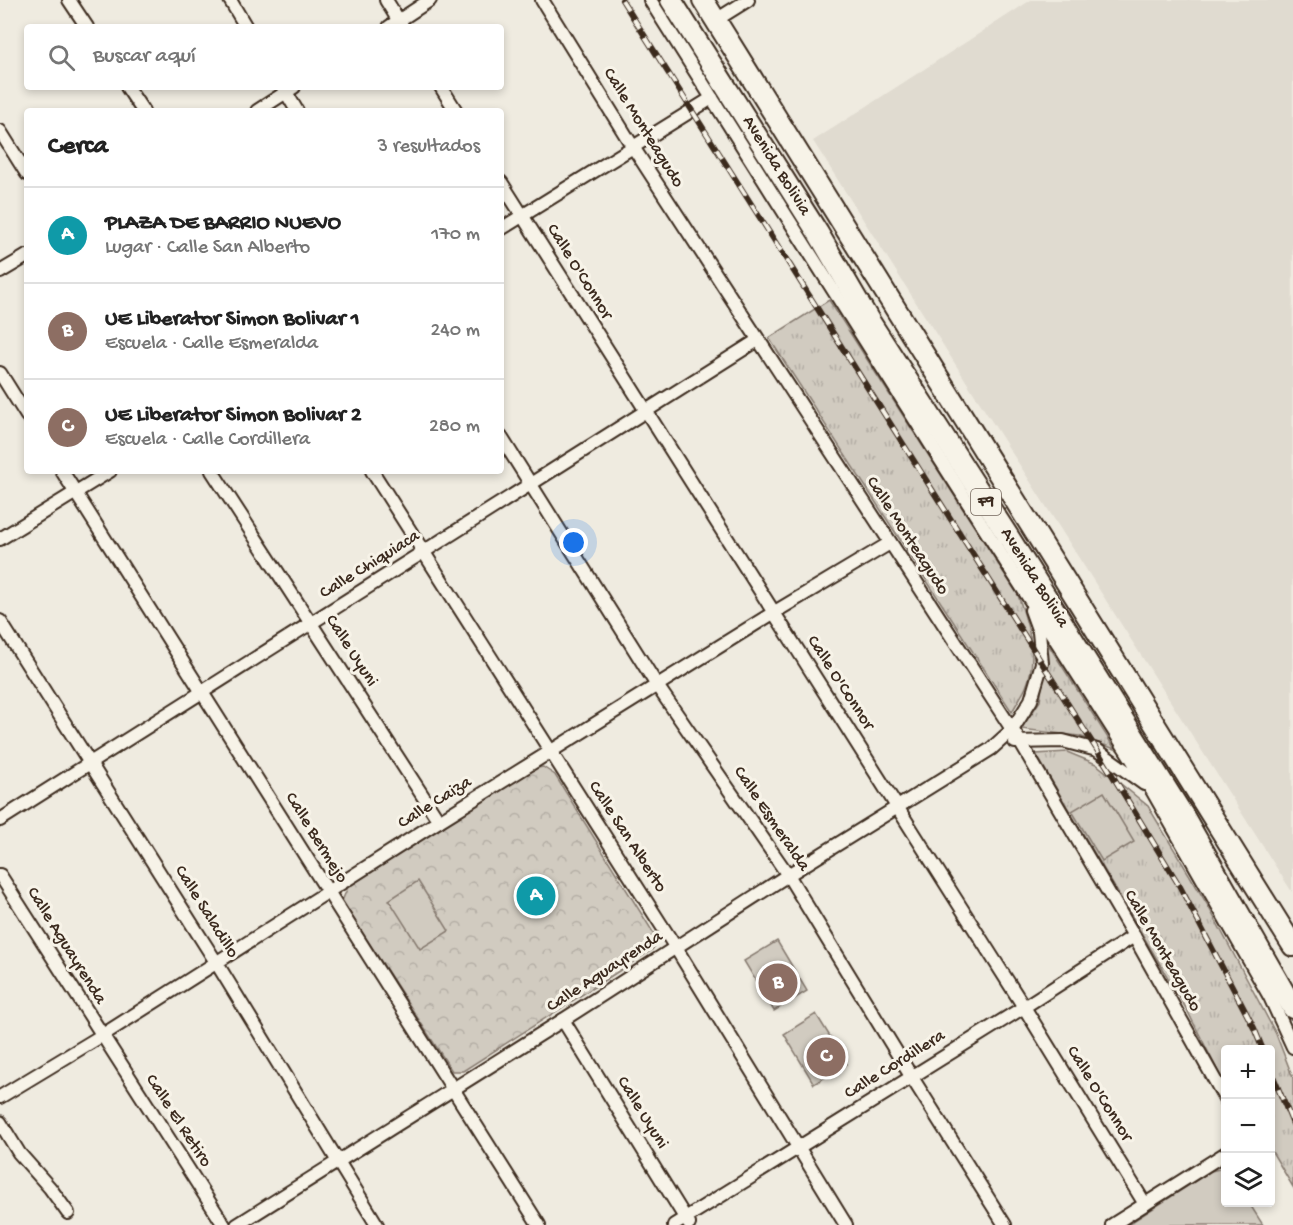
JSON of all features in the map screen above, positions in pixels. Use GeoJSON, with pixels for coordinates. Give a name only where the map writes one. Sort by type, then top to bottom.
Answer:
{"type":"FeatureCollection","features":[{"type":"Feature","properties":{"kind":"highway","name":"Avenida Bolivia"},"geometry":{"type":"LineString","coordinates":[[671,0],[818,233],[870,322],[1183,815],[1293,1008]]}},
{"type":"Feature","properties":{"kind":"highway","name":"Avenida Bolivia"},"geometry":{"type":"LineString","coordinates":[[704,0],[1293,946]]}},
{"type":"Feature","properties":{"kind":"street"},"geometry":{"type":"LineString","coordinates":[[69,0],[85,24]]}},
{"type":"Feature","properties":{"kind":"street"},"geometry":{"type":"LineString","coordinates":[[230,0],[244,24]]}},
{"type":"Feature","properties":{"kind":"street"},"geometry":{"type":"LineString","coordinates":[[386,0],[397,24]]}},
{"type":"Feature","properties":{"kind":"street"},"geometry":{"type":"LineString","coordinates":[[398,24],[430,0]]}},
{"type":"Feature","properties":{"kind":"street","name":"Calle Monteagudo"},"geometry":{"type":"LineString","coordinates":[[542,0],[633,147],[1015,735],[1134,936],[1225,1099]]}},
{"type":"Feature","properties":{"kind":"street"},"geometry":{"type":"LineString","coordinates":[[651,0],[1153,792],[1270,997],[1293,1047]]}},
{"type":"Feature","properties":{"kind":"street"},"geometry":{"type":"LineString","coordinates":[[716,20],[748,0]]}},
{"type":"Feature","properties":{"kind":"street"},"geometry":{"type":"LineString","coordinates":[[129,90],[141,108]]}},
{"type":"Feature","properties":{"kind":"street"},"geometry":{"type":"LineString","coordinates":[[261,108],[286,90]]}},
{"type":"Feature","properties":{"kind":"street"},"geometry":{"type":"LineString","coordinates":[[287,90],[296,108]]}},
{"type":"Feature","properties":{"kind":"street"},"geometry":{"type":"LineString","coordinates":[[443,90],[454,108]]}},
{"type":"Feature","properties":{"kind":"street"},"geometry":{"type":"LineString","coordinates":[[504,227],[711,98]]}},
{"type":"Feature","properties":{"kind":"street"},"geometry":{"type":"LineString","coordinates":[[0,131],[24,169]]}},
{"type":"Feature","properties":{"kind":"street","name":"Calle O'Connor"},"geometry":{"type":"LineString","coordinates":[[504,187],[1024,1007],[1145,1204]]}},
{"type":"Feature","properties":{"kind":"street"},"geometry":{"type":"LineString","coordinates":[[0,272],[24,258]]}},
{"type":"Feature","properties":{"kind":"street","name":"Calle Chiquiaca"},"geometry":{"type":"LineString","coordinates":[[0,820],[758,340]]}},
{"type":"Feature","properties":{"kind":"street"},"geometry":{"type":"LineString","coordinates":[[0,373],[24,411]]}},
{"type":"Feature","properties":{"kind":"street","name":"Calle Esmeralda"},"geometry":{"type":"LineString","coordinates":[[504,442],[658,687],[788,875],[1005,1225]]}},
{"type":"Feature","properties":{"kind":"street","name":"Calle Bermejo"},"geometry":{"type":"LineString","coordinates":[[64,474],[539,1225]]}},
{"type":"Feature","properties":{"kind":"street"},"geometry":{"type":"LineString","coordinates":[[0,539],[105,474]]}},
{"type":"Feature","properties":{"kind":"street","name":"Calle Uyuni"},"geometry":{"type":"LineString","coordinates":[[214,474],[440,821]]}},
{"type":"Feature","properties":{"kind":"street","name":"Calle San Alberto"},"geometry":{"type":"LineString","coordinates":[[374,474],[676,948],[846,1225]]}},
{"type":"Feature","properties":{"kind":"street","name":"Calle Caiza"},"geometry":{"type":"LineString","coordinates":[[0,1097],[101,1036],[773,613],[890,543]]}},
{"type":"Feature","properties":{"kind":"street","name":"Calle Aguayrenda"},"geometry":{"type":"LineString","coordinates":[[237,1225],[897,806],[1015,735],[1031,700],[1042,663],[1039,632],[1023,589]]}},
{"type":"Feature","properties":{"kind":"street","name":"Calle Saladillo"},"geometry":{"type":"LineString","coordinates":[[0,621],[216,962],[377,1225]]}},
{"type":"Feature","properties":{"kind":"street"},"geometry":{"type":"LineString","coordinates":[[1015,735],[1063,741],[1097,750],[1183,815]]}},
{"type":"Feature","properties":{"kind":"street","name":"Calle Aguayrenda"},"geometry":{"type":"LineString","coordinates":[[0,875],[101,1036]]}},
{"type":"Feature","properties":{"kind":"street","name":"Calle Cordillera"},"geometry":{"type":"LineString","coordinates":[[683,1223],[798,1147],[1134,936]]}},
{"type":"Feature","properties":{"kind":"street","name":"Calle Uyuni"},"geometry":{"type":"LineString","coordinates":[[563,1020],[683,1223]]}},
{"type":"Feature","properties":{"kind":"street","name":"Calle El Retiro"},"geometry":{"type":"LineString","coordinates":[[101,1036],[224,1225]]}},
{"type":"Feature","properties":{"kind":"street"},"geometry":{"type":"LineString","coordinates":[[0,1122],[19,1153],[50,1188],[68,1213]]}},
{"type":"Feature","properties":{"kind":"street"},"geometry":{"type":"LineString","coordinates":[[1112,1225],[1221,1156]]}},
{"type":"Feature","properties":{"kind":"shaded area"},"geometry":{"type":"Polygon","coordinates":[[[1031,0],[1293,0],[1292,892],[813,141],[1031,0]]]}},
{"type":"Feature","properties":{"kind":"green space"},"geometry":{"type":"Polygon","coordinates":[[[829,300],[1018,595],[1031,641],[1032,664],[1026,687],[1012,712],[769,338],[829,300]]]}},
{"type":"Feature","properties":{"kind":"green space"},"geometry":{"type":"Polygon","coordinates":[[[1048,644],[1115,749],[1079,736],[1021,729],[1040,701],[1048,644]]]}},
{"type":"Feature","properties":{"kind":"green space"},"geometry":{"type":"Polygon","coordinates":[[[1067,752],[1096,764],[1148,806],[1207,904],[1276,1034],[1293,1078],[1293,1187],[1275,1157],[1275,1045],[1221,1045],[1221,1077],[1187,1010],[1036,754],[1067,752]]]}},
{"type":"Feature","properties":{"kind":"green space"},"geometry":{"type":"Polygon","coordinates":[[[543,767],[555,775],[656,937],[656,944],[652,950],[463,1071],[452,1071],[342,901],[348,887],[533,769],[543,767]]]}},
{"type":"Feature","properties":{"kind":"green space"},"geometry":{"type":"Polygon","coordinates":[[[1104,792],[1134,842],[1102,861],[1072,811],[1104,792]]]}},
{"type":"Feature","properties":{"kind":"green space"},"geometry":{"type":"Polygon","coordinates":[[[418,881],[449,931],[420,949],[389,900],[418,881]]]}},
{"type":"Feature","properties":{"kind":"green space"},"geometry":{"type":"Polygon","coordinates":[[[777,941],[807,991],[774,1011],[744,961],[777,941]]]}},
{"type":"Feature","properties":{"kind":"green space"},"geometry":{"type":"Polygon","coordinates":[[[816,1014],[847,1064],[814,1084],[784,1034],[816,1014]]]}},
{"type":"Feature","properties":{"kind":"green space"},"geometry":{"type":"Polygon","coordinates":[[[1221,1168],[1221,1207],[1252,1207],[1263,1225],[1127,1225],[1211,1171],[1221,1168]]]}},
{"type":"Feature","properties":{"kind":"railway"},"geometry":{"type":"LineString","coordinates":[[622,0],[1097,750],[1179,885],[1261,1045]]}},
{"type":"Feature","properties":{"kind":"railway"},"geometry":{"type":"LineString","coordinates":[[1275,1081],[1293,1124]]}},
{"type":"Feature","properties":{"kind":"place","name":"PLAZA DE BARRIO NUEVO"},"geometry":{"type":"Point","coordinates":[536,896]}},
{"type":"Feature","properties":{"kind":"place","name":"UE Liberator Simon Bolivar 1"},"geometry":{"type":"Point","coordinates":[778,983]}},
{"type":"Feature","properties":{"kind":"place","name":"UE Liberator Simon Bolivar 2"},"geometry":{"type":"Point","coordinates":[826,1057]}}]}
